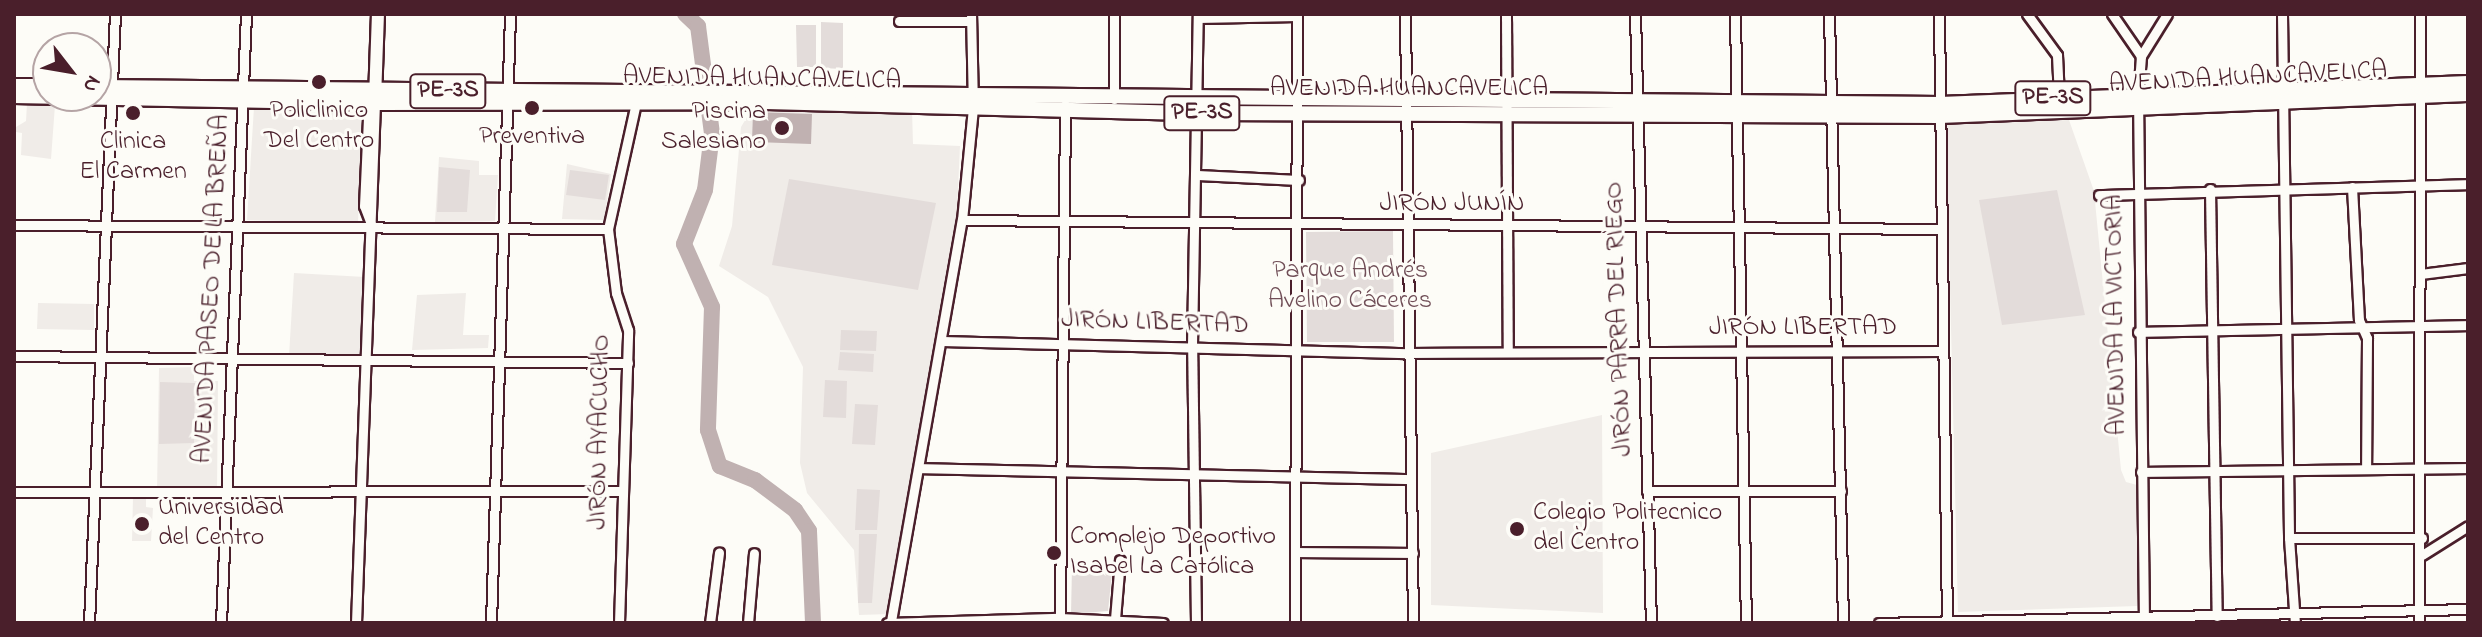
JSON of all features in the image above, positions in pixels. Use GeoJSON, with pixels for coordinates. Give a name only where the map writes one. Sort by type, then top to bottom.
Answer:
{"type":"FeatureCollection","features":[{"type":"Feature","properties":{"kind":"highway","name":"AVENIDA HUANCAVELICA"},"geometry":{"type":"LineString","coordinates":[[112,92],[646,99],[767,96],[1197,106],[1940,110],[2421,89],[2468,83]]}},
{"type":"Feature","properties":{"kind":"highway","name":"AVENIDA HUANCAVELICA"},"geometry":{"type":"LineString","coordinates":[[2421,89],[2468,94]]}},
{"type":"Feature","properties":{"kind":"highway","name":"AVENIDA HUANCAVELICA"},"geometry":{"type":"LineString","coordinates":[[1940,110],[2059,98],[2138,103]]}},
{"type":"Feature","properties":{"kind":"highway","name":"AVENIDA HUANCAVELICA"},"geometry":{"type":"LineString","coordinates":[[1065,104],[1114,99],[1197,106]]}},
{"type":"Feature","properties":{"kind":"main road"},"geometry":{"type":"LineString","coordinates":[[376,96],[378,14]]}},
{"type":"Feature","properties":{"kind":"street"},"geometry":{"type":"LineString","coordinates":[[112,72],[115,14]]}},
{"type":"Feature","properties":{"kind":"street","name":"AVENIDA PASEO DE LA BREÑA"},"geometry":{"type":"LineString","coordinates":[[221,623],[246,14]]}},
{"type":"Feature","properties":{"kind":"street"},"geometry":{"type":"LineString","coordinates":[[491,623],[496,362],[510,14]]}},
{"type":"Feature","properties":{"kind":"street"},"geometry":{"type":"LineString","coordinates":[[1114,14],[1114,99]]}},
{"type":"Feature","properties":{"kind":"street"},"geometry":{"type":"LineString","coordinates":[[1405,14],[1413,623]]}},
{"type":"Feature","properties":{"kind":"street"},"geometry":{"type":"LineString","coordinates":[[1506,14],[1508,349]]}},
{"type":"Feature","properties":{"kind":"street","name":"JIRÓN PARRA DEL RIEGO"},"geometry":{"type":"LineString","coordinates":[[1635,14],[1651,623]]}},
{"type":"Feature","properties":{"kind":"street"},"geometry":{"type":"LineString","coordinates":[[1735,14],[1737,351],[1746,623]]}},
{"type":"Feature","properties":{"kind":"street"},"geometry":{"type":"LineString","coordinates":[[1829,14],[1843,623]]}},
{"type":"Feature","properties":{"kind":"street"},"geometry":{"type":"LineString","coordinates":[[1939,14],[1947,622]]}},
{"type":"Feature","properties":{"kind":"street"},"geometry":{"type":"LineString","coordinates":[[2027,14],[2057,55],[2059,98]]}},
{"type":"Feature","properties":{"kind":"street"},"geometry":{"type":"LineString","coordinates":[[2112,14],[2141,56]]}},
{"type":"Feature","properties":{"kind":"street","name":"AVENIDA LA VICTORIA"},"geometry":{"type":"LineString","coordinates":[[2144,620],[2138,332],[2138,103],[2141,56],[2167,14]]}},
{"type":"Feature","properties":{"kind":"street"},"geometry":{"type":"LineString","coordinates":[[2282,14],[2289,538],[2295,619]]}},
{"type":"Feature","properties":{"kind":"street"},"geometry":{"type":"LineString","coordinates":[[2419,623],[2422,555],[2420,14]]}},
{"type":"Feature","properties":{"kind":"street"},"geometry":{"type":"LineString","coordinates":[[1196,623],[1192,345],[1197,226],[1198,16],[1297,15],[1300,106],[1295,623]]}},
{"type":"Feature","properties":{"kind":"street"},"geometry":{"type":"LineString","coordinates":[[899,21],[971,18],[973,103],[962,220],[889,622],[1060,618],[1163,623]]}},
{"type":"Feature","properties":{"kind":"street"},"geometry":{"type":"LineString","coordinates":[[356,623],[372,227],[364,206],[368,117],[376,96]]}},
{"type":"Feature","properties":{"kind":"street","name":"JIRÓN AYACUCHO"},"geometry":{"type":"LineString","coordinates":[[619,623],[628,330],[616,293],[608,229],[646,99]]}},
{"type":"Feature","properties":{"kind":"street"},"geometry":{"type":"LineString","coordinates":[[1060,618],[1064,565],[1061,344],[1065,104]]}},
{"type":"Feature","properties":{"kind":"street"},"geometry":{"type":"LineString","coordinates":[[89,623],[110,112]]}},
{"type":"Feature","properties":{"kind":"street"},"geometry":{"type":"LineString","coordinates":[[1197,175],[1299,180]]}},
{"type":"Feature","properties":{"kind":"street"},"geometry":{"type":"LineString","coordinates":[[2099,195],[2138,191],[2468,184]]}},
{"type":"Feature","properties":{"kind":"street"},"geometry":{"type":"LineString","coordinates":[[2352,187],[2363,327],[2366,469]]}},
{"type":"Feature","properties":{"kind":"street"},"geometry":{"type":"LineString","coordinates":[[2210,189],[2217,616]]}},
{"type":"Feature","properties":{"kind":"street","name":"JIRÓN JUNÍN"},"geometry":{"type":"LineString","coordinates":[[962,220],[1299,227],[1942,229]]}},
{"type":"Feature","properties":{"kind":"street"},"geometry":{"type":"LineString","coordinates":[[14,225],[608,229]]}},
{"type":"Feature","properties":{"kind":"street"},"geometry":{"type":"LineString","coordinates":[[2421,274],[2468,268]]}},
{"type":"Feature","properties":{"kind":"street"},"geometry":{"type":"LineString","coordinates":[[2138,332],[2468,325]]}},
{"type":"Feature","properties":{"kind":"street","name":"JIRÓN LIBERTAD"},"geometry":{"type":"LineString","coordinates":[[942,341],[1192,345],[1408,353],[1508,349],[1837,353],[1943,351]]}},
{"type":"Feature","properties":{"kind":"street"},"geometry":{"type":"LineString","coordinates":[[14,356],[232,361],[628,363]]}},
{"type":"Feature","properties":{"kind":"street"},"geometry":{"type":"LineString","coordinates":[[919,468],[1411,479]]}},
{"type":"Feature","properties":{"kind":"street"},"geometry":{"type":"LineString","coordinates":[[2141,472],[2468,468]]}},
{"type":"Feature","properties":{"kind":"street"},"geometry":{"type":"LineString","coordinates":[[14,492],[622,491]]}},
{"type":"Feature","properties":{"kind":"street"},"geometry":{"type":"LineString","coordinates":[[1647,491],[1841,491]]}},
{"type":"Feature","properties":{"kind":"street"},"geometry":{"type":"LineString","coordinates":[[2422,555],[2468,526]]}},
{"type":"Feature","properties":{"kind":"street"},"geometry":{"type":"LineString","coordinates":[[2289,538],[2422,538]]}},
{"type":"Feature","properties":{"kind":"street"},"geometry":{"type":"LineString","coordinates":[[1296,552],[1413,553]]}},
{"type":"Feature","properties":{"kind":"street"},"geometry":{"type":"LineString","coordinates":[[710,623],[719,553]]}},
{"type":"Feature","properties":{"kind":"street"},"geometry":{"type":"LineString","coordinates":[[748,623],[754,553]]}},
{"type":"Feature","properties":{"kind":"street"},"geometry":{"type":"LineString","coordinates":[[1115,619],[1120,560]]}},
{"type":"Feature","properties":{"kind":"street"},"geometry":{"type":"LineString","coordinates":[[1879,623],[2144,620],[2217,616],[2295,619],[2468,609]]}},
{"type":"Feature","properties":{"kind":"shaded area"},"geometry":{"type":"Polygon","coordinates":[[[27,103],[32,103],[32,112],[54,112],[51,159],[21,155],[22,133],[16,132],[16,127],[26,121],[27,103]]]}},
{"type":"Feature","properties":{"kind":"shaded area"},"geometry":{"type":"Polygon","coordinates":[[[254,107],[356,108],[362,114],[358,223],[247,220],[254,107]]]}},
{"type":"Feature","properties":{"kind":"shaded area"},"geometry":{"type":"Polygon","coordinates":[[[753,107],[912,110],[913,144],[960,146],[957,211],[890,614],[859,615],[854,550],[807,493],[800,463],[803,367],[768,297],[719,266],[732,226],[741,127],[753,107]]]}},
{"type":"Feature","properties":{"kind":"shaded area","name":"Piscina Salesiano"},"geometry":{"type":"Polygon","coordinates":[[[753,112],[812,114],[811,144],[752,142],[753,112]]]}},
{"type":"Feature","properties":{"kind":"shaded area"},"geometry":{"type":"Polygon","coordinates":[[[2069,120],[2094,191],[2121,470],[2126,482],[2137,485],[2137,606],[1958,612],[1946,125],[2069,120]]]}},
{"type":"Feature","properties":{"kind":"shaded area"},"geometry":{"type":"Polygon","coordinates":[[[439,157],[479,161],[479,175],[498,175],[495,221],[435,222],[439,157]]]}},
{"type":"Feature","properties":{"kind":"shaded area"},"geometry":{"type":"Polygon","coordinates":[[[567,164],[611,174],[604,220],[562,219],[567,164]]]}},
{"type":"Feature","properties":{"kind":"shaded area"},"geometry":{"type":"Polygon","coordinates":[[[294,273],[365,277],[363,356],[289,356],[294,273]]]}},
{"type":"Feature","properties":{"kind":"shaded area"},"geometry":{"type":"Polygon","coordinates":[[[466,293],[463,335],[489,335],[488,348],[412,350],[417,295],[466,293]]]}},
{"type":"Feature","properties":{"kind":"shaded area"},"geometry":{"type":"Polygon","coordinates":[[[38,303],[94,304],[94,330],[37,329],[38,303]]]}},
{"type":"Feature","properties":{"kind":"shaded area"},"geometry":{"type":"Polygon","coordinates":[[[194,367],[194,381],[218,381],[217,491],[157,491],[159,368],[194,367]]]}},
{"type":"Feature","properties":{"kind":"shaded area","name":"Colegio Politecnico del Centro"},"geometry":{"type":"Polygon","coordinates":[[[1602,415],[1603,613],[1431,605],[1431,453],[1602,415]]]}},
{"type":"Feature","properties":{"kind":"shaded area","name":"Universidad del Centro"},"geometry":{"type":"Polygon","coordinates":[[[133,497],[146,497],[146,507],[153,508],[151,541],[132,541],[133,497]]]}},
{"type":"Feature","properties":{"kind":"green space"},"geometry":{"type":"Polygon","coordinates":[[[821,22],[843,23],[843,69],[821,68],[821,22]]]}},
{"type":"Feature","properties":{"kind":"green space"},"geometry":{"type":"Polygon","coordinates":[[[796,25],[816,25],[816,67],[797,67],[796,25]]]}},
{"type":"Feature","properties":{"kind":"green space"},"geometry":{"type":"Polygon","coordinates":[[[439,167],[470,170],[467,212],[437,212],[439,167]]]}},
{"type":"Feature","properties":{"kind":"green space"},"geometry":{"type":"Polygon","coordinates":[[[570,170],[609,175],[605,200],[566,195],[570,170]]]}},
{"type":"Feature","properties":{"kind":"green space"},"geometry":{"type":"Polygon","coordinates":[[[789,179],[936,203],[918,290],[772,265],[789,179]]]}},
{"type":"Feature","properties":{"kind":"green space"},"geometry":{"type":"Polygon","coordinates":[[[2057,190],[2085,315],[2002,325],[1979,200],[2057,190]]]}},
{"type":"Feature","properties":{"kind":"green space","name":"Parque Andrés Avelino Cáceres"},"geometry":{"type":"Polygon","coordinates":[[[1393,231],[1394,342],[1307,342],[1306,232],[1393,231]]]}},
{"type":"Feature","properties":{"kind":"green space"},"geometry":{"type":"Polygon","coordinates":[[[841,330],[877,331],[876,351],[840,350],[841,330]]]}},
{"type":"Feature","properties":{"kind":"green space"},"geometry":{"type":"Polygon","coordinates":[[[840,352],[874,354],[873,372],[838,370],[840,352]]]}},
{"type":"Feature","properties":{"kind":"green space"},"geometry":{"type":"Polygon","coordinates":[[[825,380],[847,381],[846,418],[823,417],[825,380]]]}},
{"type":"Feature","properties":{"kind":"green space"},"geometry":{"type":"Polygon","coordinates":[[[160,382],[195,383],[194,443],[159,444],[160,382]]]}},
{"type":"Feature","properties":{"kind":"green space"},"geometry":{"type":"Polygon","coordinates":[[[855,404],[878,405],[875,445],[852,444],[855,404]]]}},
{"type":"Feature","properties":{"kind":"green space"},"geometry":{"type":"Polygon","coordinates":[[[857,489],[880,490],[877,530],[855,530],[857,489]]]}},
{"type":"Feature","properties":{"kind":"green space"},"geometry":{"type":"Polygon","coordinates":[[[859,534],[877,534],[872,603],[858,603],[859,534]]]}},
{"type":"Feature","properties":{"kind":"green space"},"geometry":{"type":"Polygon","coordinates":[[[1113,563],[1108,611],[1071,614],[1072,567],[1113,563]]]}},
{"type":"Feature","properties":{"kind":"waterway"},"geometry":{"type":"LineString","coordinates":[[685,14],[698,26],[712,134],[705,190],[684,244],[712,307],[708,430],[720,466],[755,480],[795,510],[809,531],[813,623]]}},
{"type":"Feature","properties":{"kind":"place","name":"Policlinico Del Centro"},"geometry":{"type":"Point","coordinates":[319,82]}},
{"type":"Feature","properties":{"kind":"place","name":"Preventiva"},"geometry":{"type":"Point","coordinates":[532,108]}},
{"type":"Feature","properties":{"kind":"place","name":"Clinica El Carmen"},"geometry":{"type":"Point","coordinates":[133,113]}},
{"type":"Feature","properties":{"kind":"place","name":"Piscina Salesiano"},"geometry":{"type":"Point","coordinates":[782,128]}},
{"type":"Feature","properties":{"kind":"place","name":"Universidad del Centro"},"geometry":{"type":"Point","coordinates":[142,524]}},
{"type":"Feature","properties":{"kind":"place","name":"Colegio Politecnico del Centro"},"geometry":{"type":"Point","coordinates":[1517,529]}},
{"type":"Feature","properties":{"kind":"place","name":"Complejo Deportivo Isabel La Católica"},"geometry":{"type":"Point","coordinates":[1054,553]}}]}
